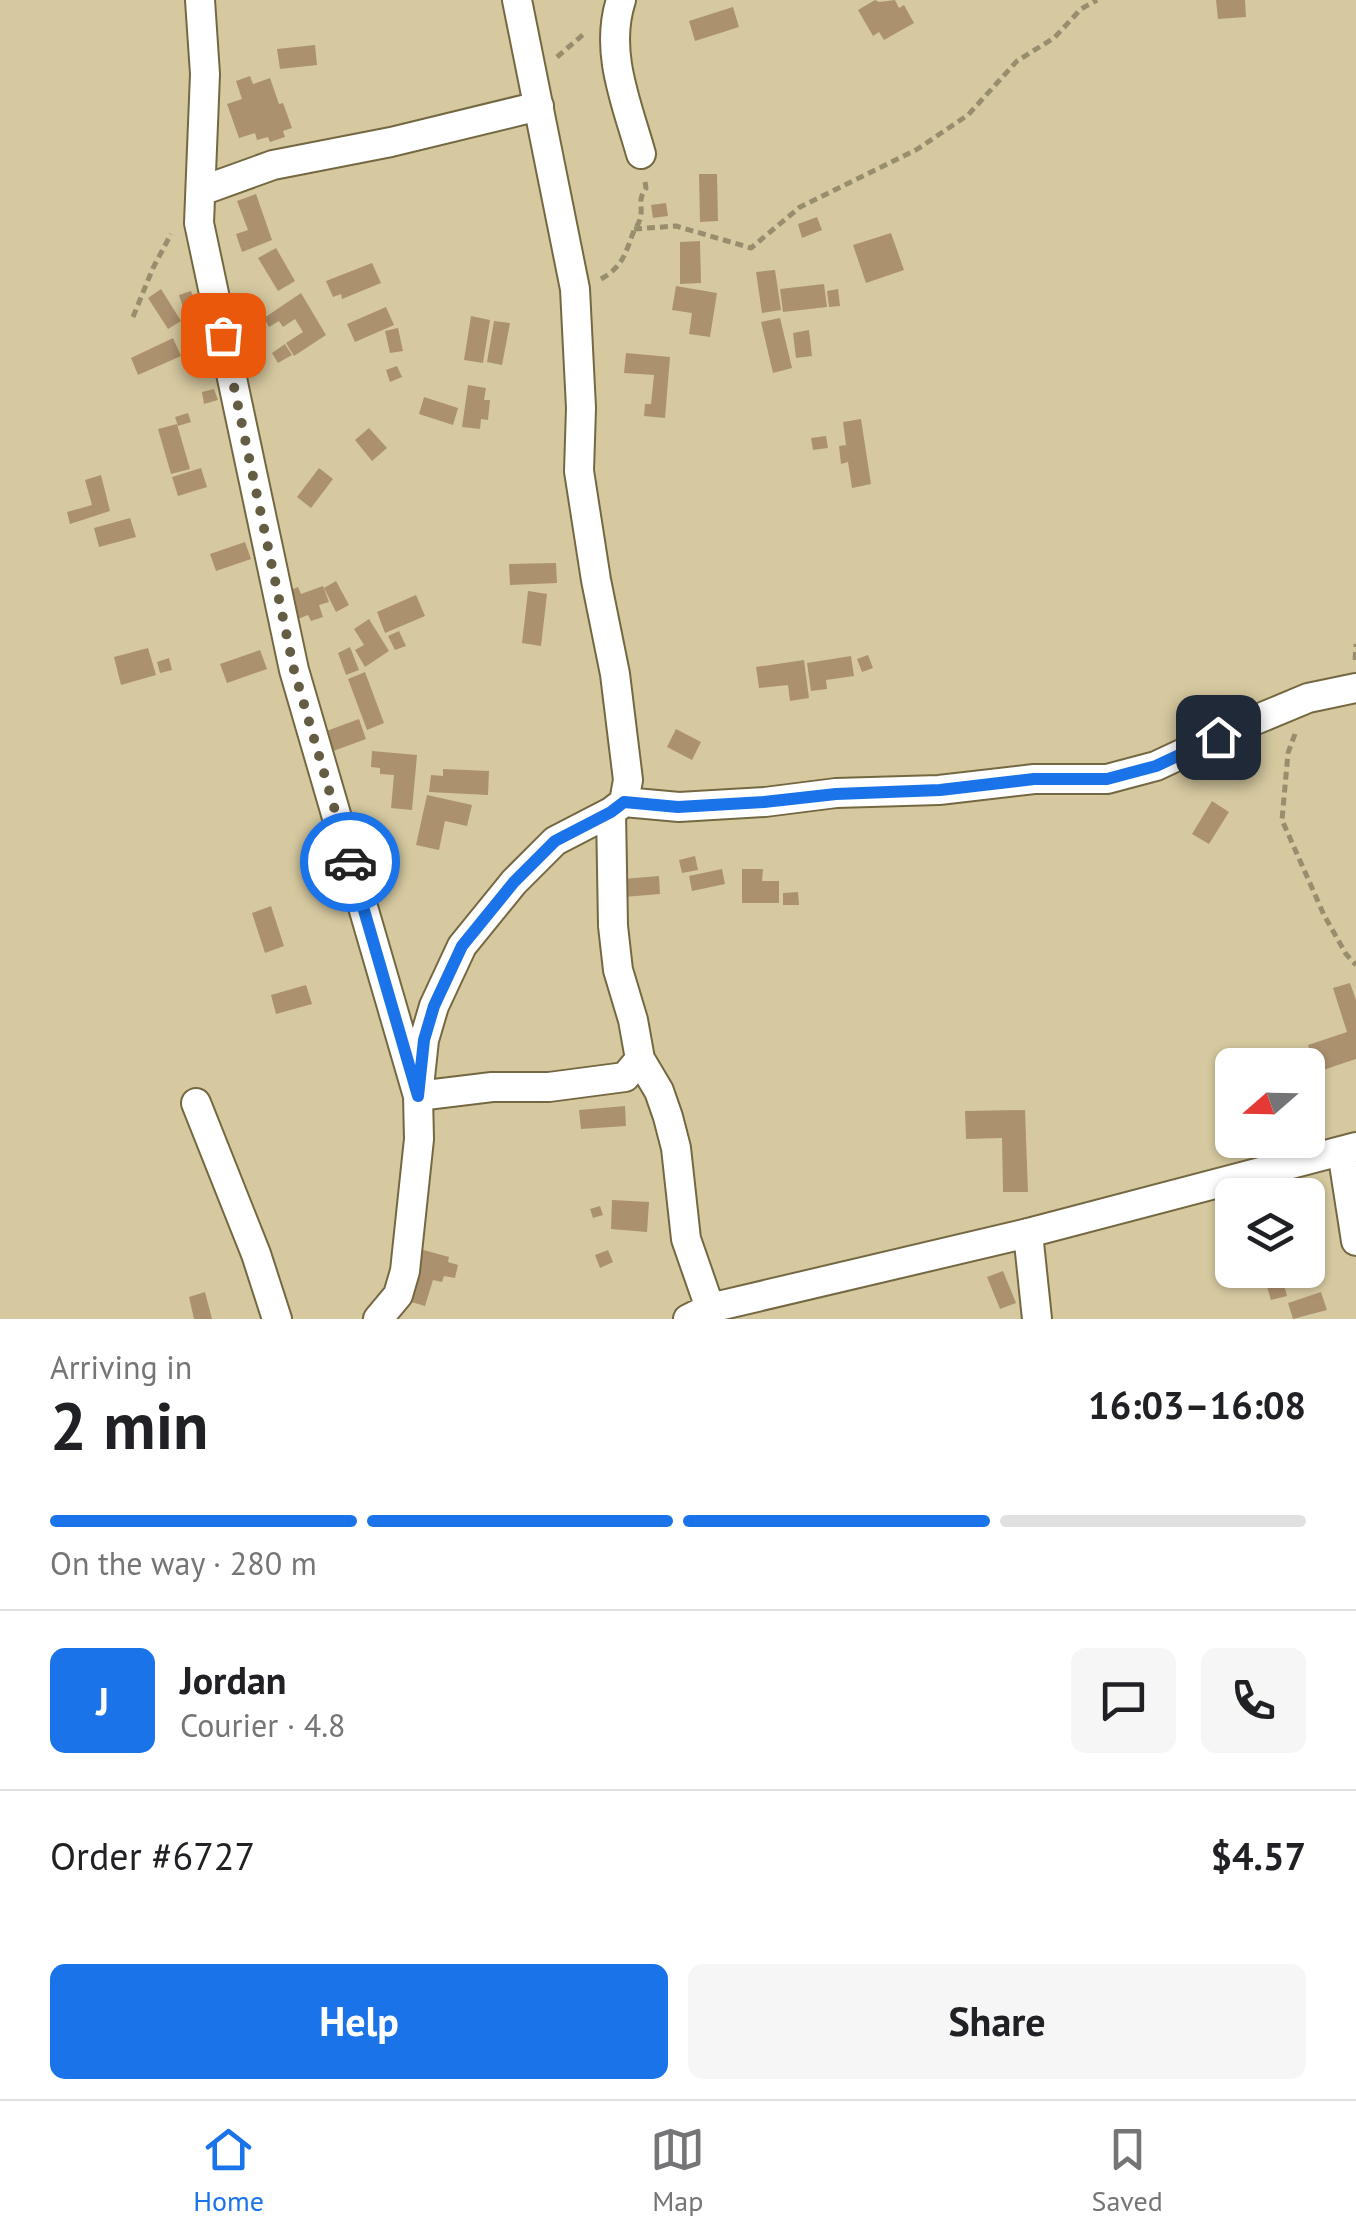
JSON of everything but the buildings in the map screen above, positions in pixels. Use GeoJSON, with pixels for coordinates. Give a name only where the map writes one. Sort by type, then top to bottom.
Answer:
{"type":"FeatureCollection","features":[{"type":"Feature","properties":{"kind":"street"},"geometry":{"type":"LineString","coordinates":[[200,0],[205,74],[199,223],[294,670],[418,1096]]}},
{"type":"Feature","properties":{"kind":"street"},"geometry":{"type":"LineString","coordinates":[[517,0],[575,289],[580,470],[615,674],[628,780],[618,807],[613,926],[618,970],[640,1059],[659,1091],[676,1148],[699,1313],[1349,1149],[1356,1242]]}},
{"type":"Feature","properties":{"kind":"street"},"geometry":{"type":"LineString","coordinates":[[619,5],[614,44],[616,67],[641,154]]}},
{"type":"Feature","properties":{"kind":"street"},"geometry":{"type":"LineString","coordinates":[[200,191],[272,165],[391,142],[536,93]]}},
{"type":"Feature","properties":{"kind":"street"},"geometry":{"type":"LineString","coordinates":[[378,1319],[398,1295],[405,1271],[419,1139],[418,1096],[424,1040],[434,1006],[462,946],[514,882],[555,841],[618,807],[764,802],[1034,779],[1107,779],[1156,766],[1308,698],[1356,688]]}},
{"type":"Feature","properties":{"kind":"street"},"geometry":{"type":"LineString","coordinates":[[418,1096],[492,1087],[550,1087],[625,1077],[640,1059]]}},
{"type":"Feature","properties":{"kind":"street"},"geometry":{"type":"LineString","coordinates":[[196,1103],[256,1254],[277,1319]]}},
{"type":"Feature","properties":{"kind":"street"},"geometry":{"type":"LineString","coordinates":[[1028,1233],[1038,1319]]}},
{"type":"Feature","properties":{"kind":"path"},"geometry":{"type":"LineString","coordinates":[[634,228],[676,226],[751,248],[800,206],[916,150],[968,115],[1017,61],[1054,38],[1080,8],[1096,0]]}},
{"type":"Feature","properties":{"kind":"path"},"geometry":{"type":"LineString","coordinates":[[536,93],[564,49],[619,5]]}},
{"type":"Feature","properties":{"kind":"path"},"geometry":{"type":"LineString","coordinates":[[575,289],[606,277],[625,258],[641,218],[639,199],[646,188],[641,154]]}},
{"type":"Feature","properties":{"kind":"path"},"geometry":{"type":"LineString","coordinates":[[132,317],[173,231]]}},
{"type":"Feature","properties":{"kind":"path"},"geometry":{"type":"LineString","coordinates":[[1308,698],[1288,753],[1282,820],[1324,915],[1356,965]]}},
{"type":"Feature","properties":{"kind":"way so far"},"geometry":{"type":"LineString","coordinates":[[223,335],[294,670],[350,862]]}},
{"type":"Feature","properties":{"kind":"route"},"geometry":{"type":"LineString","coordinates":[[350,862],[418,1096],[424,1040],[434,1006],[462,946],[514,882],[555,841],[624,802],[678,807],[940,790],[1034,779],[1107,779],[1156,766],[1218,737]]}}]}
